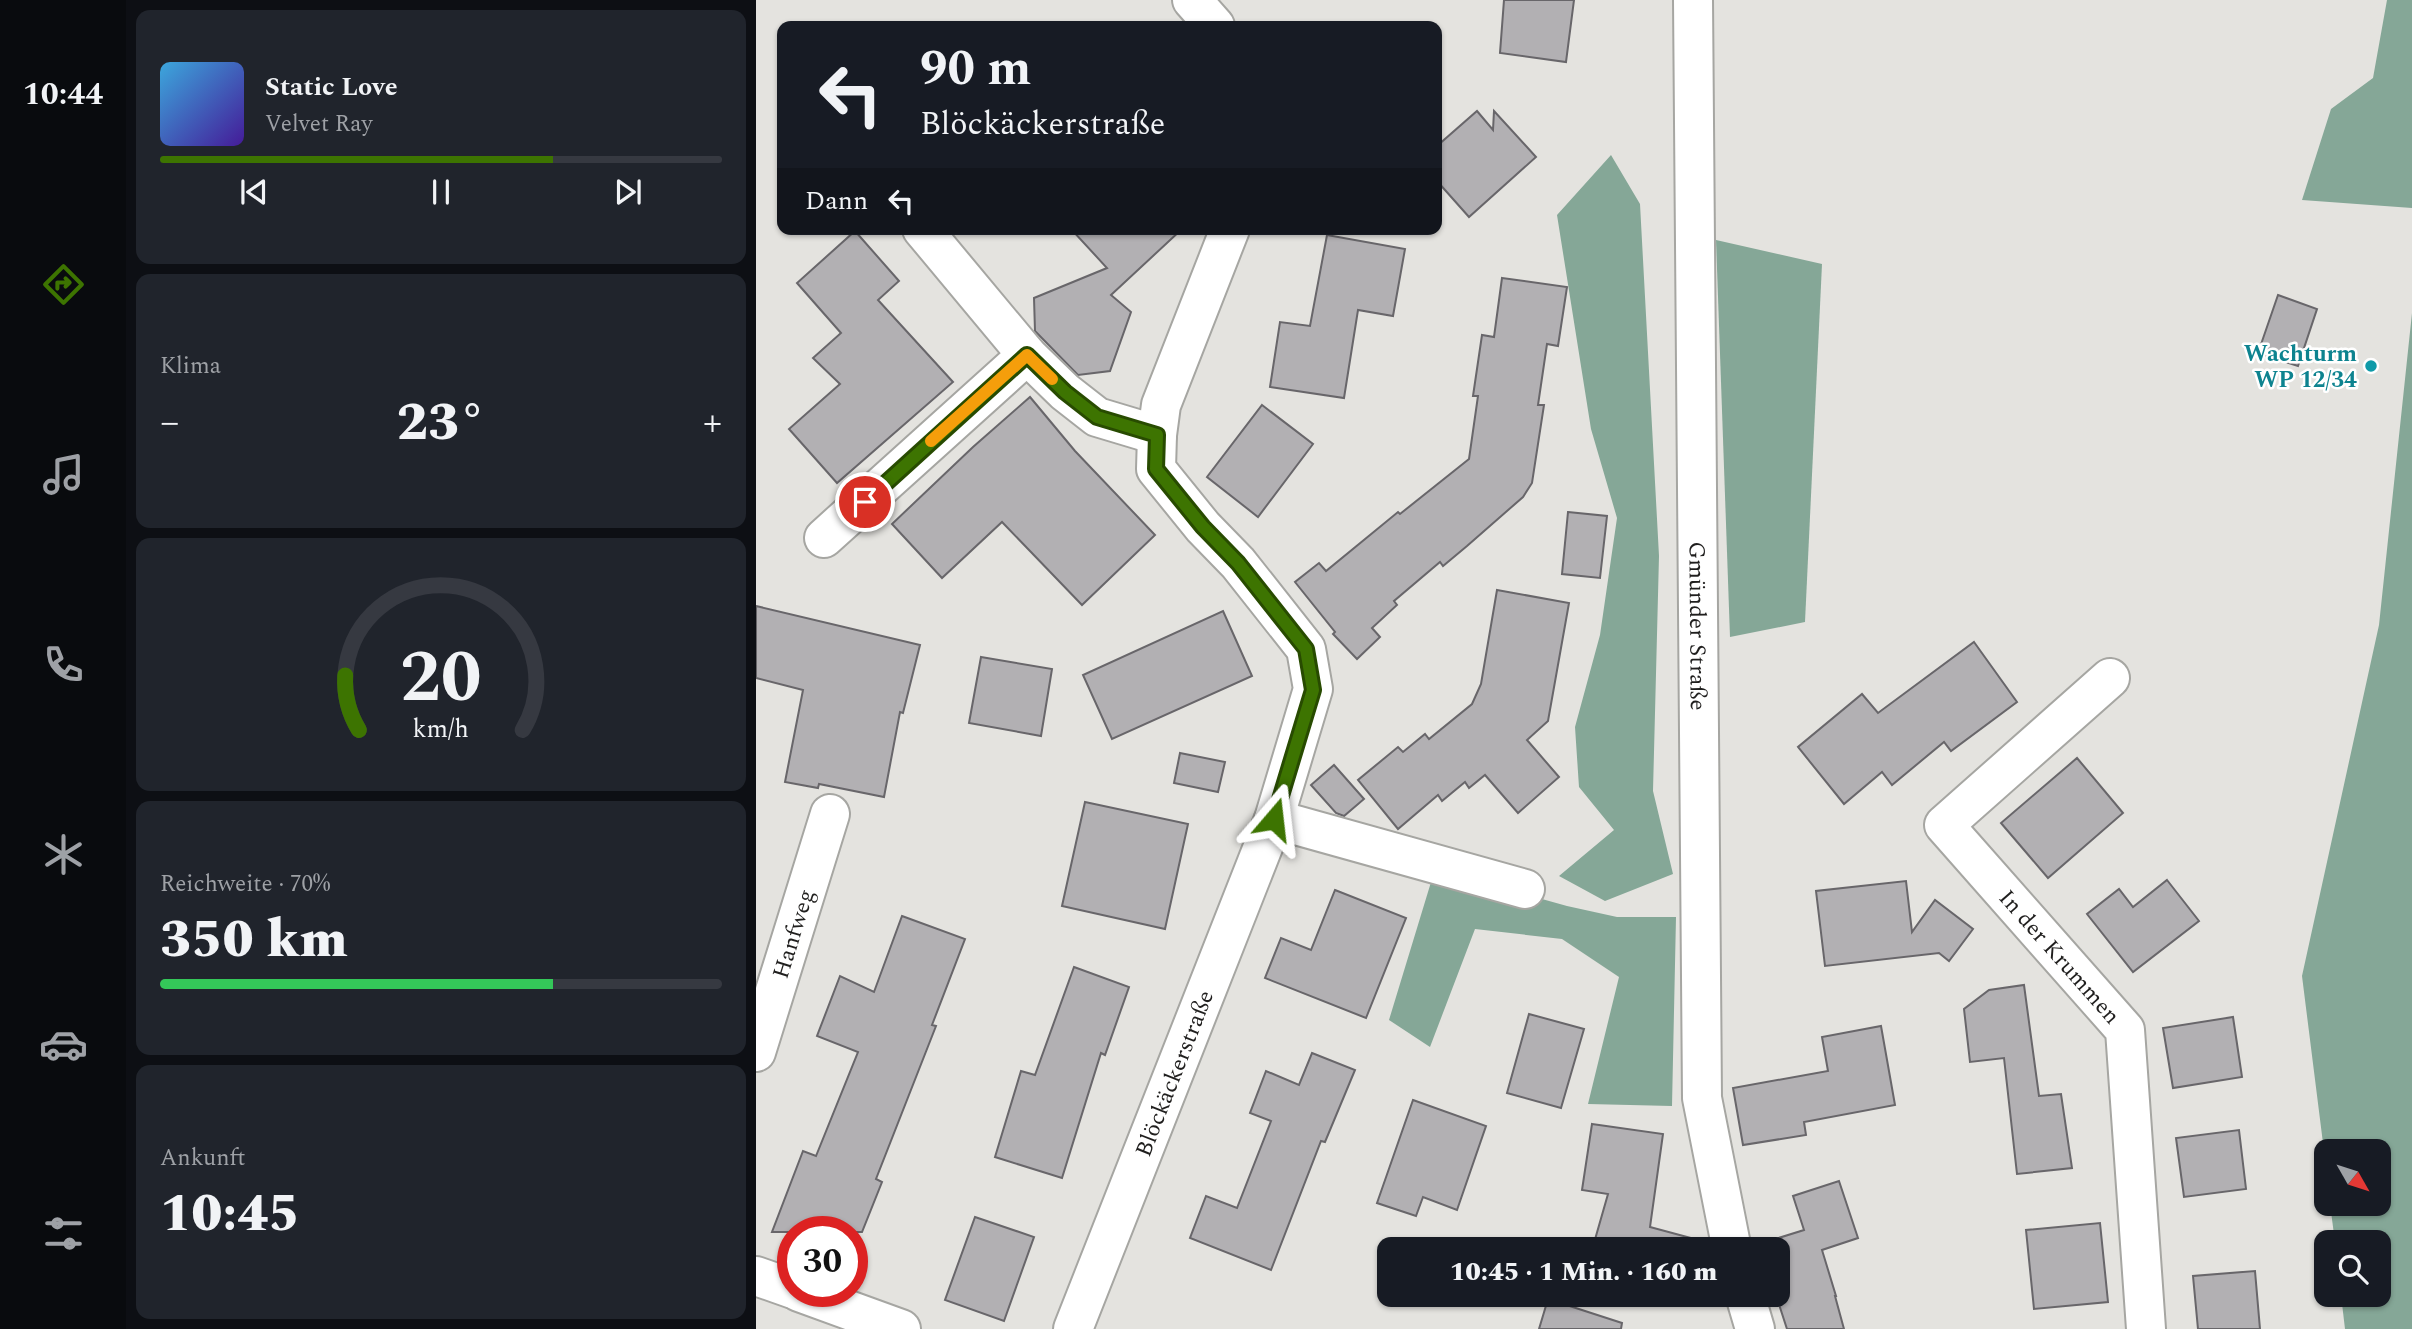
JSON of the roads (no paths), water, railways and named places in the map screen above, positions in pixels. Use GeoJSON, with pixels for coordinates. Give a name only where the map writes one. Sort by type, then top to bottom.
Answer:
{"type":"FeatureCollection","features":[{"type":"Feature","properties":{"kind":"street"},"geometry":{"type":"LineString","coordinates":[[1192,0],[1211,21]]}},
{"type":"Feature","properties":{"kind":"street","name":"Gmünder Straße"},"geometry":{"type":"LineString","coordinates":[[1693,0],[1702,1098],[1729,1237]]}},
{"type":"Feature","properties":{"kind":"street"},"geometry":{"type":"LineString","coordinates":[[927,235],[1027,355],[1065,392],[1097,417],[1157,435]]}},
{"type":"Feature","properties":{"kind":"street","name":"Blöckäckerstraße"},"geometry":{"type":"LineString","coordinates":[[1073,1329],[1274,819],[1313,690],[1306,649],[1238,563],[1203,527],[1156,469],[1161,405],[1228,235]]}},
{"type":"Feature","properties":{"kind":"street"},"geometry":{"type":"LineString","coordinates":[[824,538],[1027,355]]}},
{"type":"Feature","properties":{"kind":"street","name":"In der Krummen"},"geometry":{"type":"LineString","coordinates":[[2110,678],[1944,825],[2125,1030],[2146,1329]]}},
{"type":"Feature","properties":{"kind":"street","name":"Hanfweg"},"geometry":{"type":"LineString","coordinates":[[756,1052],[830,814]]}},
{"type":"Feature","properties":{"kind":"street"},"geometry":{"type":"LineString","coordinates":[[1274,819],[1525,890]]}},
{"type":"Feature","properties":{"kind":"street"},"geometry":{"type":"LineString","coordinates":[[756,1276],[777,1283]]}},
{"type":"Feature","properties":{"kind":"street"},"geometry":{"type":"LineString","coordinates":[[840,1307],[901,1329]]}},
{"type":"Feature","properties":{"kind":"street"},"geometry":{"type":"LineString","coordinates":[[1749,1307],[1755,1329]]}},
{"type":"Feature","properties":{"kind":"place","name":"Wachturm WP 12/34"},"geometry":{"type":"Point","coordinates":[2371,366]}}]}
